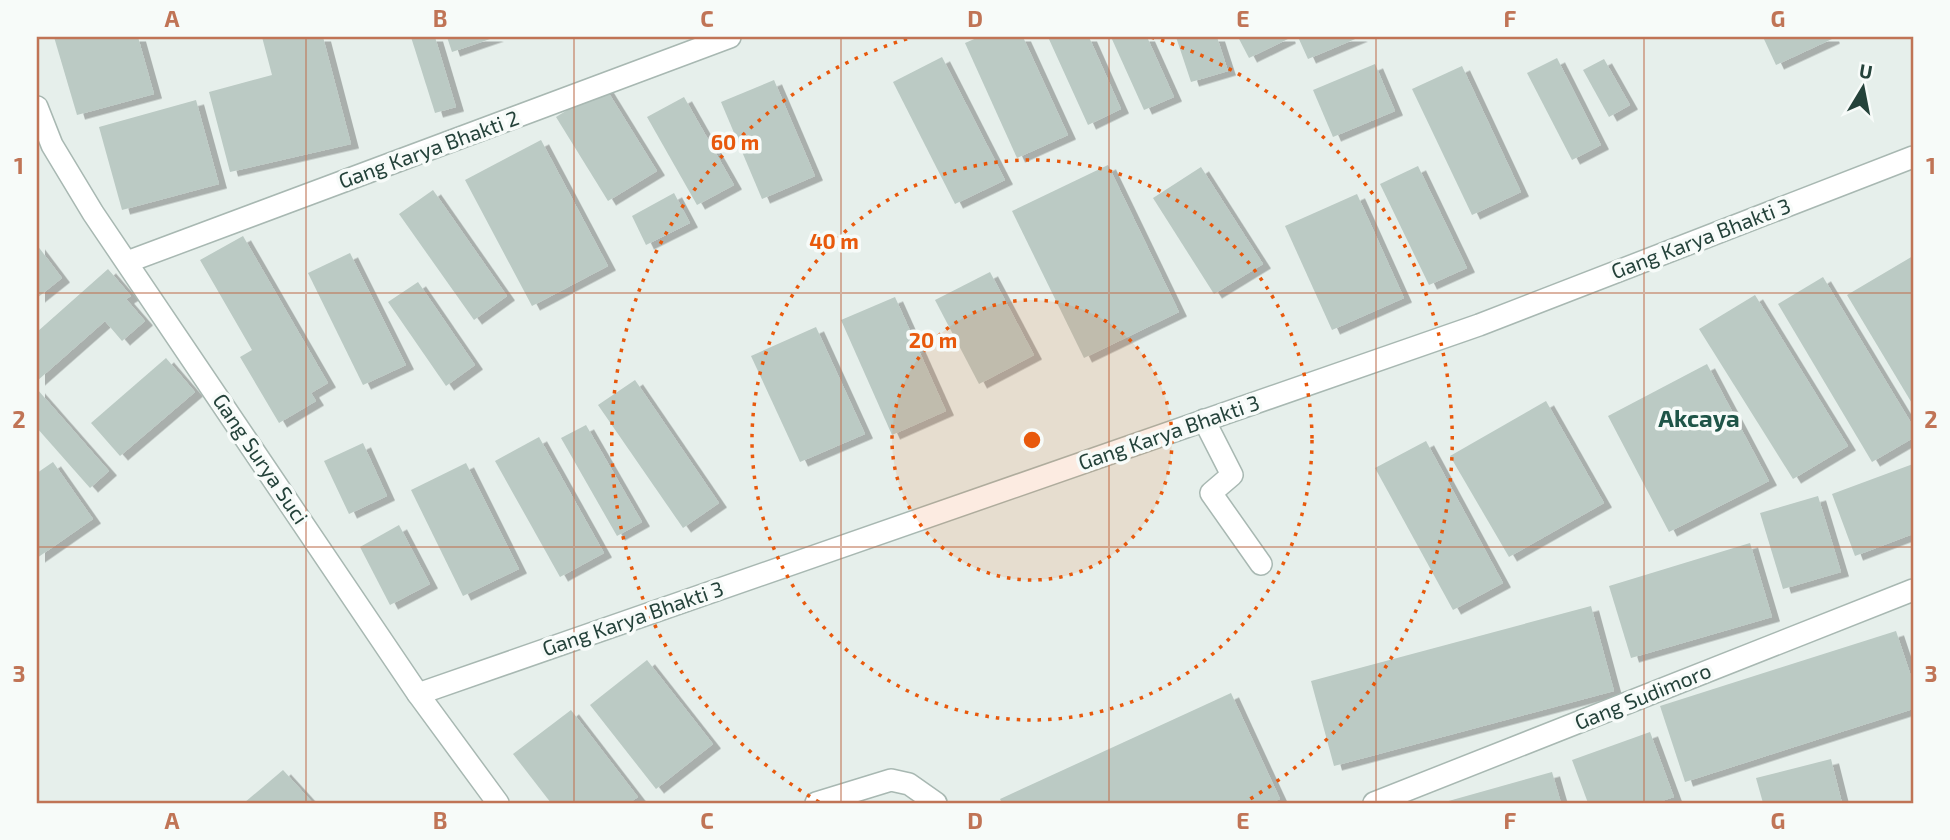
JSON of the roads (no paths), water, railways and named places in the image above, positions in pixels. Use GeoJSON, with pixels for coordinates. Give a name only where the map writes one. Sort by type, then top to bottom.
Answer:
{"type":"FeatureCollection","features":[{"type":"Feature","properties":{"kind":"street","name":"Gang Karya Bhakti 2"},"geometry":{"type":"LineString","coordinates":[[127,262],[730,37]]}},
{"type":"Feature","properties":{"kind":"street","name":"Gang Surya Suci"},"geometry":{"type":"LineString","coordinates":[[37,107],[44,151],[127,262],[418,694],[498,803]]}},
{"type":"Feature","properties":{"kind":"street","name":"Gang Karya Bhakti 3"},"geometry":{"type":"LineString","coordinates":[[418,694],[1479,325],[1913,156]]}},
{"type":"Feature","properties":{"kind":"street"},"geometry":{"type":"LineString","coordinates":[[1204,420],[1232,475],[1211,493],[1261,564]]}},
{"type":"Feature","properties":{"kind":"street","name":"Gang Sudimoro"},"geometry":{"type":"LineString","coordinates":[[1374,803],[1913,590]]}},
{"type":"Feature","properties":{"kind":"street"},"geometry":{"type":"LineString","coordinates":[[816,803],[884,782],[901,780],[936,803]]}},
{"type":"Feature","properties":{"kind":"district","name":"Akcaya"},"geometry":{"type":"Point","coordinates":[1699,419]}}]}
